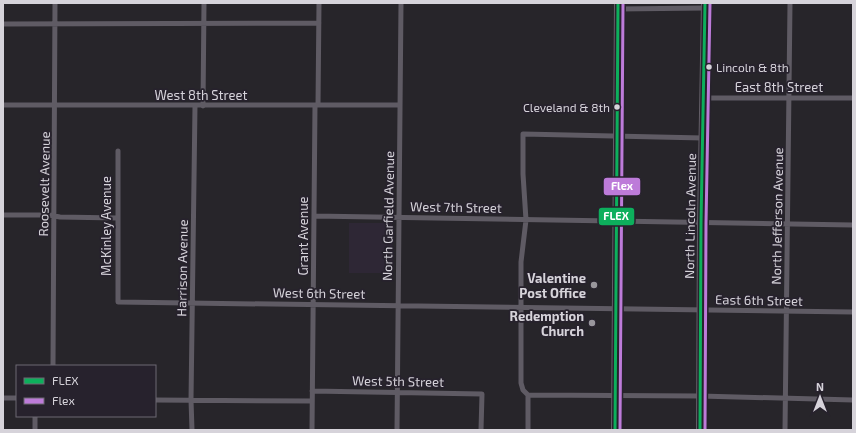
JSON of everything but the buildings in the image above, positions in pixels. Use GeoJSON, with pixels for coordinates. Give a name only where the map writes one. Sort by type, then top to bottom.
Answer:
{"type":"FeatureCollection","features":[{"type":"Feature","properties":{"kind":"highway"},"geometry":{"type":"LineString","coordinates":[[615,430],[618,6]]}},
{"type":"Feature","properties":{"kind":"highway","name":"North Lincoln Avenue"},"geometry":{"type":"LineString","coordinates":[[700,430],[701,223],[705,6]]}},
{"type":"Feature","properties":{"kind":"street","name":"Roosevelt Avenue"},"geometry":{"type":"LineString","coordinates":[[53,365],[56,106],[55,3]]}},
{"type":"Feature","properties":{"kind":"street"},"geometry":{"type":"LineString","coordinates":[[203,106],[204,3]]}},
{"type":"Feature","properties":{"kind":"street","name":"Grant Avenue"},"geometry":{"type":"LineString","coordinates":[[312,401],[314,216],[319,3]]}},
{"type":"Feature","properties":{"kind":"street","name":"North Garfield Avenue"},"geometry":{"type":"LineString","coordinates":[[397,430],[401,3]]}},
{"type":"Feature","properties":{"kind":"street","name":"North Jefferson Avenue"},"geometry":{"type":"LineString","coordinates":[[785,430],[790,3]]}},
{"type":"Feature","properties":{"kind":"street"},"geometry":{"type":"LineString","coordinates":[[618,6],[705,6]]}},
{"type":"Feature","properties":{"kind":"street"},"geometry":{"type":"LineString","coordinates":[[3,24],[319,23]]}},
{"type":"Feature","properties":{"kind":"street","name":"East 8th Street"},"geometry":{"type":"LineString","coordinates":[[704,98],[853,98]]}},
{"type":"Feature","properties":{"kind":"street","name":"West 8th Street"},"geometry":{"type":"LineString","coordinates":[[3,105],[400,105]]}},
{"type":"Feature","properties":{"kind":"street","name":"Harrison Avenue"},"geometry":{"type":"LineString","coordinates":[[192,430],[191,400],[195,106]]}},
{"type":"Feature","properties":{"kind":"street"},"geometry":{"type":"LineString","coordinates":[[703,138],[524,134],[523,174],[526,220],[521,262],[521,383],[523,390],[528,395],[700,396],[853,400]]}},
{"type":"Feature","properties":{"kind":"street","name":"McKinley Avenue"},"geometry":{"type":"LineString","coordinates":[[118,151],[118,302]]}},
{"type":"Feature","properties":{"kind":"street"},"geometry":{"type":"LineString","coordinates":[[3,214],[117,218]]}},
{"type":"Feature","properties":{"kind":"street","name":"West 7th Street"},"geometry":{"type":"LineString","coordinates":[[314,216],[853,225]]}},
{"type":"Feature","properties":{"kind":"street","name":"West 6th Street"},"geometry":{"type":"LineString","coordinates":[[118,302],[521,307]]}},
{"type":"Feature","properties":{"kind":"street","name":"East 6th Street"},"geometry":{"type":"LineString","coordinates":[[521,307],[853,312]]}},
{"type":"Feature","properties":{"kind":"street","name":"West 5th Street"},"geometry":{"type":"LineString","coordinates":[[312,391],[482,394],[481,430]]}},
{"type":"Feature","properties":{"kind":"street"},"geometry":{"type":"LineString","coordinates":[[528,395],[528,430]]}},
{"type":"Feature","properties":{"kind":"street"},"geometry":{"type":"LineString","coordinates":[[3,398],[16,398]]}},
{"type":"Feature","properties":{"kind":"street"},"geometry":{"type":"LineString","coordinates":[[156,400],[312,401],[312,430]]}},
{"type":"Feature","properties":{"kind":"street"},"geometry":{"type":"LineString","coordinates":[[35,417],[35,430]]}},
{"type":"Feature","properties":{"kind":"shaded area"},"geometry":{"type":"Polygon","coordinates":[[[349,223],[392,223],[393,273],[349,273],[349,223]]]}},
{"type":"Feature","properties":{"kind":"transit line","name":"FLEX"},"geometry":{"type":"LineString","coordinates":[[615,430],[618,3]]}},
{"type":"Feature","properties":{"kind":"transit line","name":"Flex"},"geometry":{"type":"LineString","coordinates":[[620,430],[623,3]]}},
{"type":"Feature","properties":{"kind":"transit line","name":"FLEX"},"geometry":{"type":"LineString","coordinates":[[700,430],[701,223],[705,3]]}},
{"type":"Feature","properties":{"kind":"transit line","name":"Flex"},"geometry":{"type":"LineString","coordinates":[[705,430],[706,223],[710,3]]}},
{"type":"Feature","properties":{"kind":"place","name":"Lincoln & 8th"},"geometry":{"type":"Point","coordinates":[709,67]}},
{"type":"Feature","properties":{"kind":"place","name":"Cleveland & 8th"},"geometry":{"type":"Point","coordinates":[617,107]}},
{"type":"Feature","properties":{"kind":"place","name":"Valentine Post Office"},"geometry":{"type":"Point","coordinates":[594,285]}},
{"type":"Feature","properties":{"kind":"place","name":"Redemption Church"},"geometry":{"type":"Point","coordinates":[592,323]}}]}
